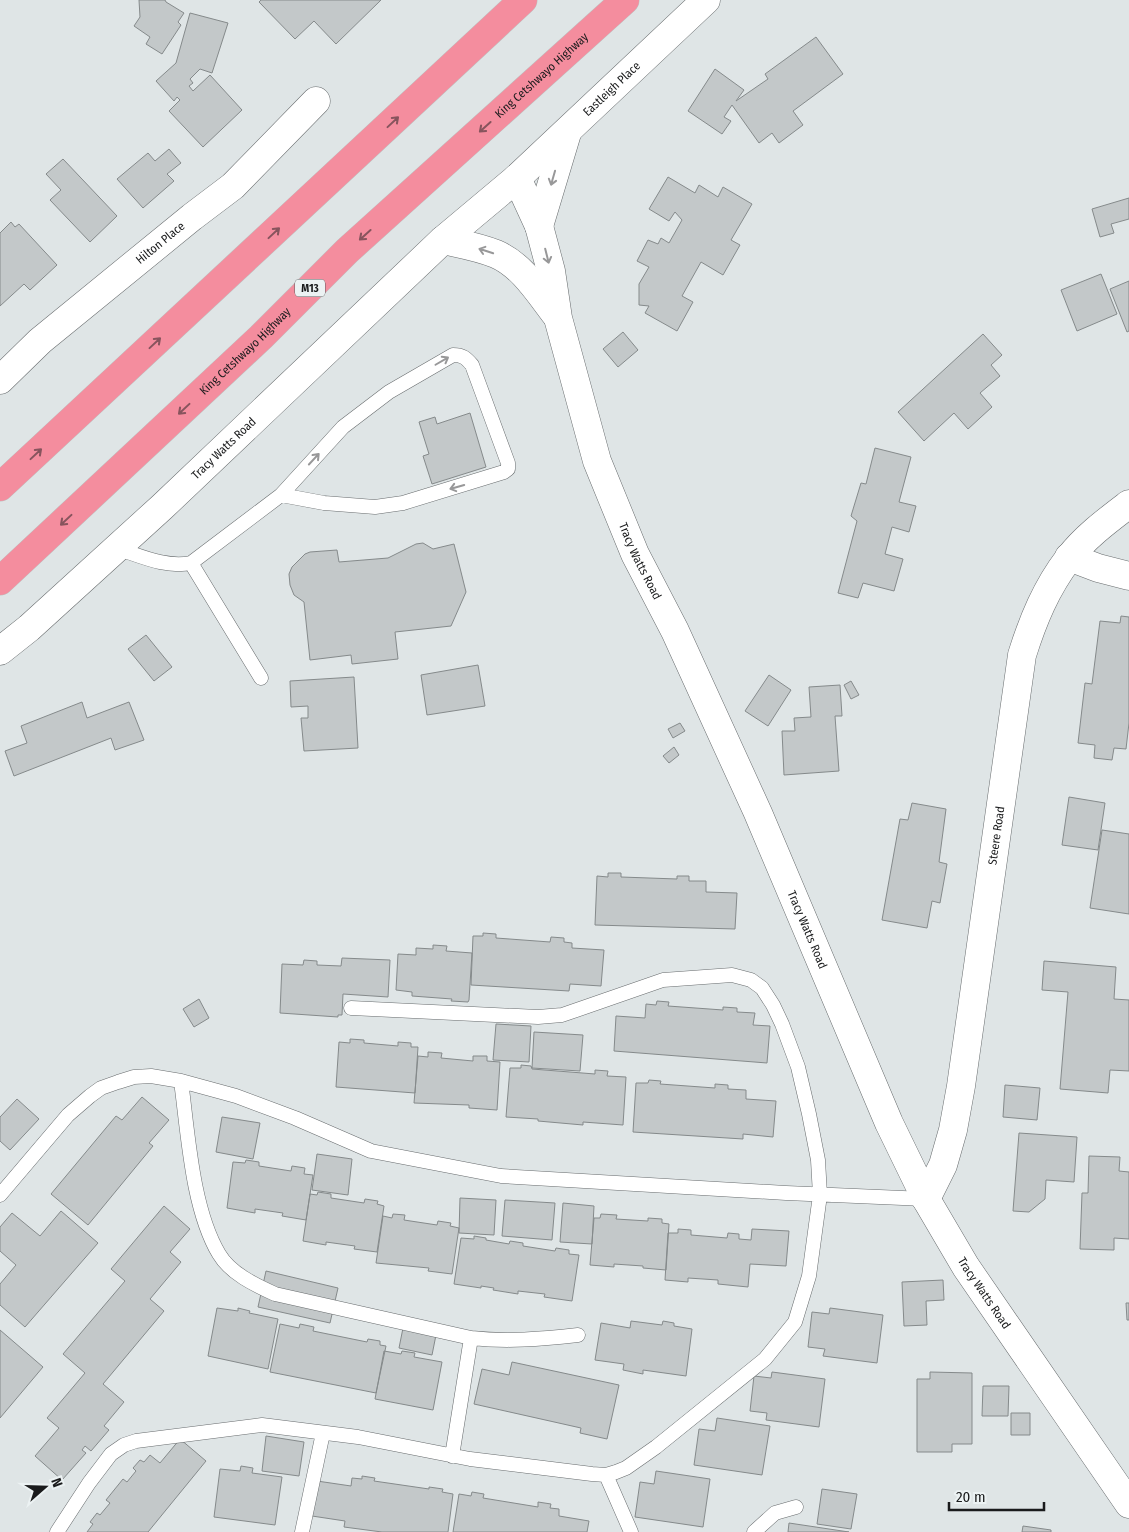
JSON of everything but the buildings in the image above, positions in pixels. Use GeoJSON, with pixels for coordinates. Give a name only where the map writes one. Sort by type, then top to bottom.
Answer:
{"type":"FeatureCollection","features":[{"type":"Feature","properties":{"kind":"highway"},"geometry":{"type":"LineString","coordinates":[[0,487],[523,0]]}},
{"type":"Feature","properties":{"kind":"highway","name":"King Cetshwayo Highway"},"geometry":{"type":"LineString","coordinates":[[0,581],[261,337],[347,251],[625,0]]}},
{"type":"Feature","properties":{"kind":"street","name":"Eastleigh Place"},"geometry":{"type":"LineString","coordinates":[[517,178],[706,0]]}},
{"type":"Feature","properties":{"kind":"street","name":"Hilton Place"},"geometry":{"type":"LineString","coordinates":[[0,380],[40,342],[192,217],[233,186],[316,100]]}},
{"type":"Feature","properties":{"kind":"street"},"geometry":{"type":"LineString","coordinates":[[540,226],[567,131]]}},
{"type":"Feature","properties":{"kind":"street","name":"Tracy Watts Road"},"geometry":{"type":"LineString","coordinates":[[0,652],[116,548],[443,240],[517,178],[540,226],[551,271],[558,318],[597,461],[635,554],[675,631],[749,795],[890,1123],[926,1199],[966,1267],[1129,1504]]}},
{"type":"Feature","properties":{"kind":"street","name":"Tracy Watts Road"},"geometry":{"type":"LineString","coordinates":[[443,240],[470,245],[498,254],[525,275],[558,318]]}},
{"type":"Feature","properties":{"kind":"street","name":"Steere Road"},"geometry":{"type":"LineString","coordinates":[[926,1199],[943,1165],[953,1130],[961,1086],[1022,655],[1040,604],[1069,557],[1129,504]]}},
{"type":"Feature","properties":{"kind":"street"},"geometry":{"type":"LineString","coordinates":[[1069,557],[1098,568],[1129,576]]}},
{"type":"Feature","properties":{"kind":"lane"},"geometry":{"type":"LineString","coordinates":[[116,548],[169,565],[191,563],[281,495],[343,427],[389,392],[453,355],[466,357],[472,365],[508,463],[508,469],[504,472],[403,502],[375,507],[324,503],[281,495]]}},
{"type":"Feature","properties":{"kind":"lane"},"geometry":{"type":"LineString","coordinates":[[191,563],[261,678]]}},
{"type":"Feature","properties":{"kind":"lane"},"geometry":{"type":"LineString","coordinates":[[58,1532],[89,1483],[111,1454],[130,1443],[262,1425],[358,1437],[470,1459],[606,1475],[626,1468],[656,1447],[765,1359],[794,1322],[809,1276],[820,1195],[818,1160],[798,1067],[782,1024],[762,988],[751,980],[732,975],[663,980],[562,1016],[538,1017],[351,1008]]}},
{"type":"Feature","properties":{"kind":"lane"},"geometry":{"type":"LineString","coordinates":[[0,1195],[68,1115],[101,1088],[134,1077],[152,1076],[181,1081],[236,1096],[276,1110],[371,1151],[430,1164],[501,1176],[820,1195],[926,1199]]}},
{"type":"Feature","properties":{"kind":"lane"},"geometry":{"type":"LineString","coordinates":[[181,1081],[194,1178],[202,1212],[219,1255],[250,1283],[274,1294],[471,1338],[513,1341],[578,1335]]}},
{"type":"Feature","properties":{"kind":"lane"},"geometry":{"type":"LineString","coordinates":[[452,1456],[471,1338]]}},
{"type":"Feature","properties":{"kind":"lane"},"geometry":{"type":"LineString","coordinates":[[302,1532],[323,1433]]}},
{"type":"Feature","properties":{"kind":"lane"},"geometry":{"type":"LineString","coordinates":[[606,1475],[631,1532]]}},
{"type":"Feature","properties":{"kind":"lane"},"geometry":{"type":"LineString","coordinates":[[754,1532],[775,1513],[796,1507]]}}]}
